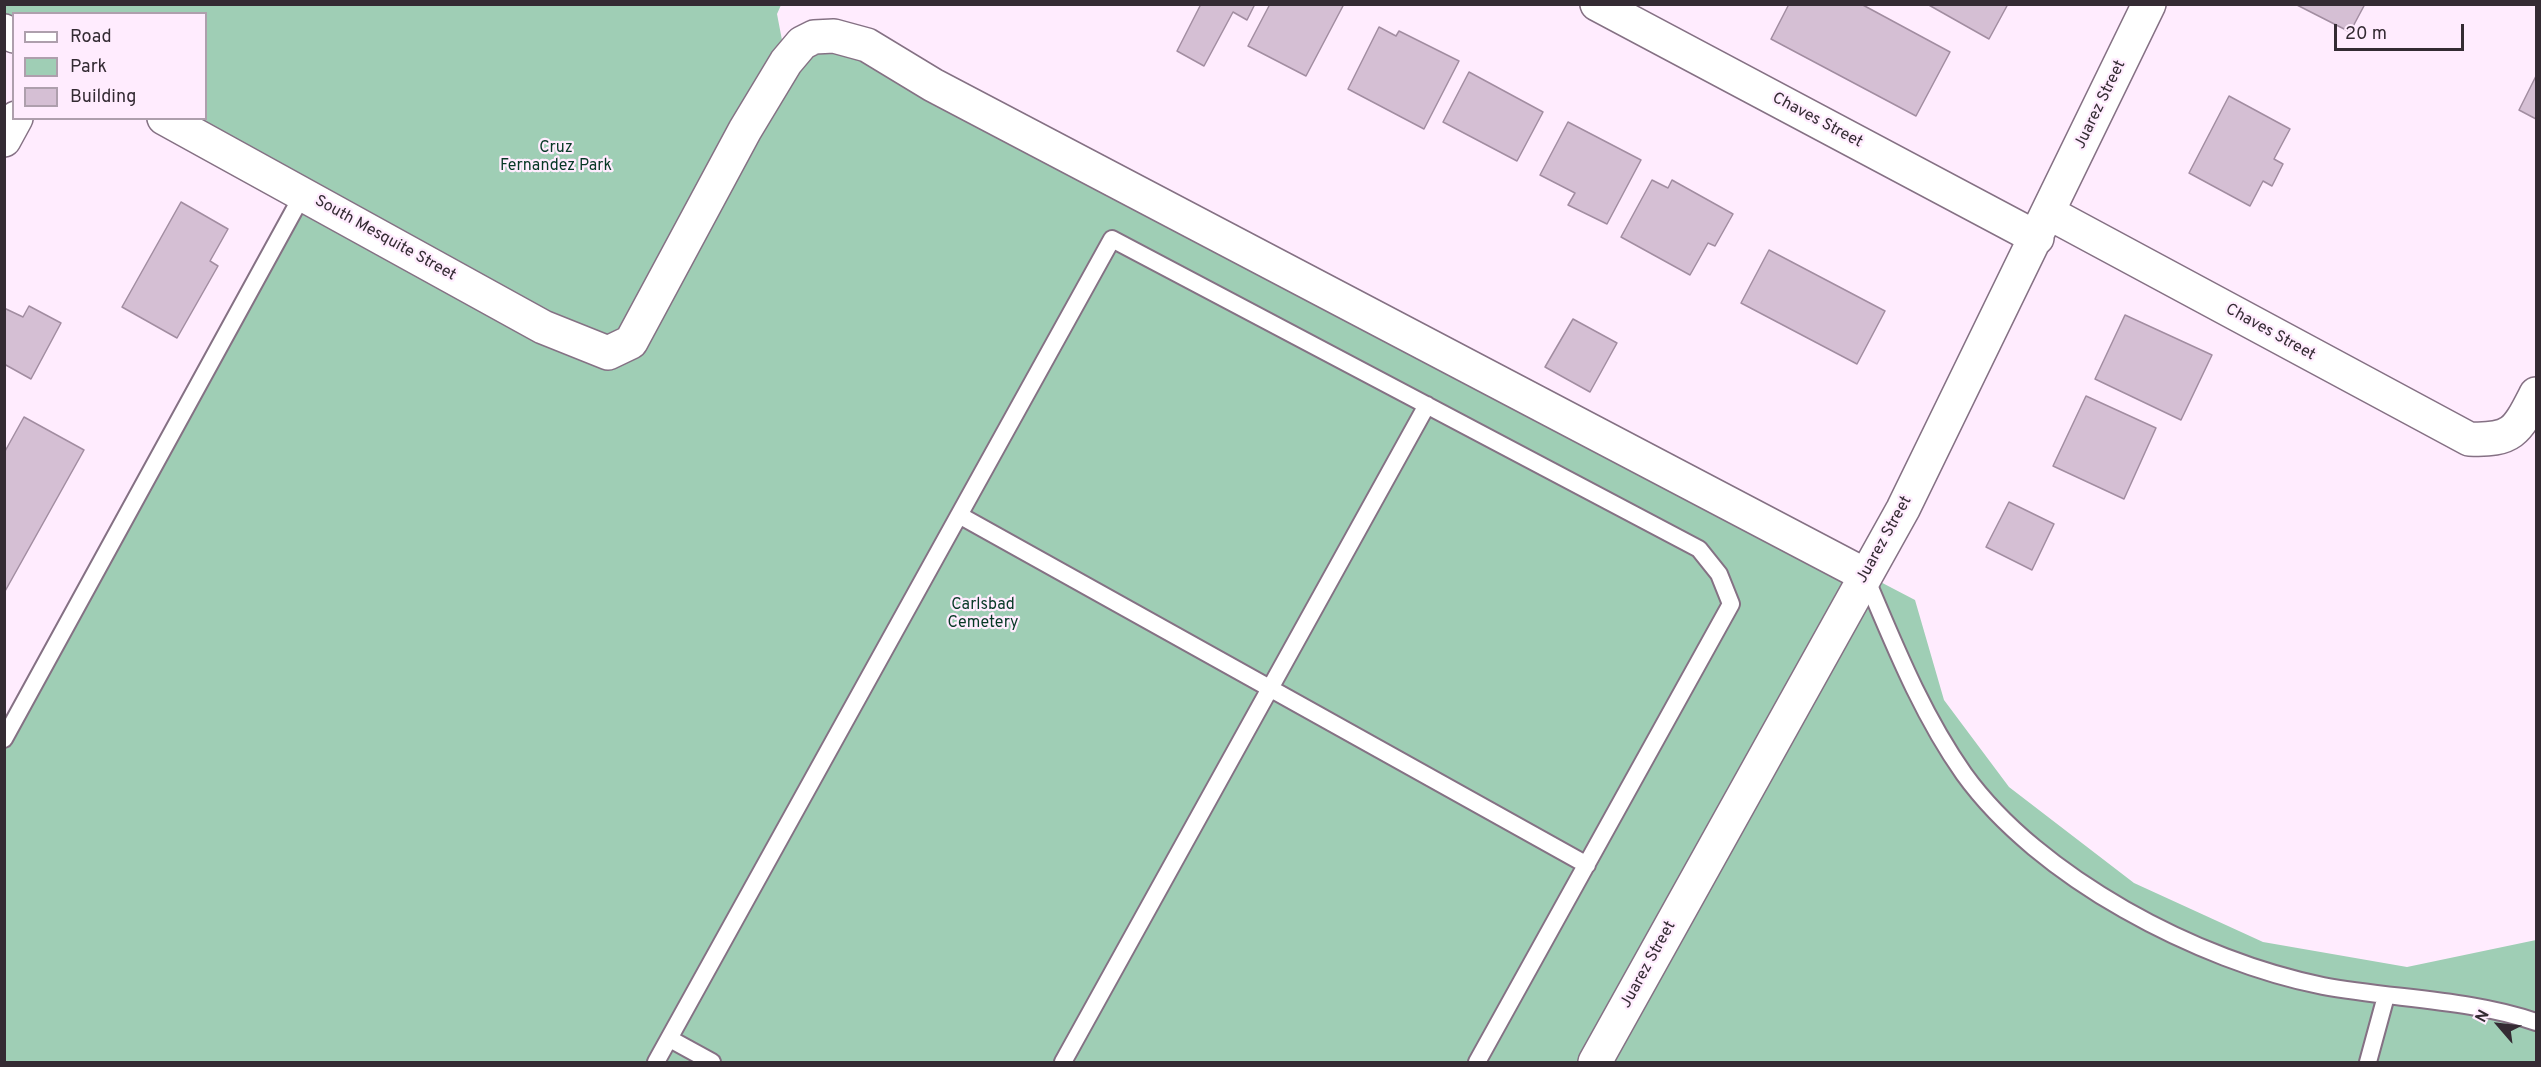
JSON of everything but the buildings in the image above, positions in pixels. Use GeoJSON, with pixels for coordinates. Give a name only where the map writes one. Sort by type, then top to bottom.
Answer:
{"type":"FeatureCollection","features":[{"type":"Feature","properties":{"kind":"street","name":"Chaves Street"},"geometry":{"type":"LineString","coordinates":[[1597,4],[2469,439],[2494,440],[2507,435],[2522,421],[2536,394]]}},
{"type":"Feature","properties":{"kind":"street","name":"Juarez Street"},"geometry":{"type":"LineString","coordinates":[[1595,1062],[1903,509],[2043,226],[2149,4]]}},
{"type":"Feature","properties":{"kind":"street","name":"South Mesquite Street"},"geometry":{"type":"LineString","coordinates":[[168,120],[543,327],[608,353],[631,342],[745,130],[786,62],[802,43],[814,38],[834,36],[867,45],[933,86],[1865,575]]}},
{"type":"Feature","properties":{"kind":"street"},"geometry":{"type":"LineString","coordinates":[[4,140],[15,120]]}},
{"type":"Feature","properties":{"kind":"lane"},"geometry":{"type":"LineString","coordinates":[[4,739],[303,194]]}},
{"type":"Feature","properties":{"kind":"lane"},"geometry":{"type":"LineString","coordinates":[[656,1062],[1112,239],[1699,549],[1719,574],[1731,604],[1478,1062]]}},
{"type":"Feature","properties":{"kind":"lane"},"geometry":{"type":"LineString","coordinates":[[1063,1062],[1427,405]]}},
{"type":"Feature","properties":{"kind":"lane"},"geometry":{"type":"LineString","coordinates":[[959,515],[1587,865]]}},
{"type":"Feature","properties":{"kind":"lane"},"geometry":{"type":"LineString","coordinates":[[1865,575],[1898,654],[1929,717],[1964,774],[2007,825],[2074,878],[2143,919],[2245,966],[2321,985],[2386,996],[2484,1007],[2536,1022]]}},
{"type":"Feature","properties":{"kind":"lane"},"geometry":{"type":"LineString","coordinates":[[2367,1062],[2386,996]]}},
{"type":"Feature","properties":{"kind":"lane"},"geometry":{"type":"LineString","coordinates":[[670,1039],[712,1062]]}},
{"type":"Feature","properties":{"kind":"green space","name":"Carlsbad Cemetery"},"geometry":{"type":"Polygon","coordinates":[[[5,4],[781,5],[777,14],[786,61],[834,36],[1915,600],[1944,700],[2009,787],[2134,883],[2263,942],[2407,967],[2536,940],[2536,1062],[5,1062],[5,739],[303,194],[166,120],[207,120],[207,12],[12,12],[12,35],[5,31],[5,4]]]}},
{"type":"Feature","properties":{"kind":"park label","name":"Cruz Fernandez Park"},"geometry":{"type":"Point","coordinates":[556,158]}}]}
